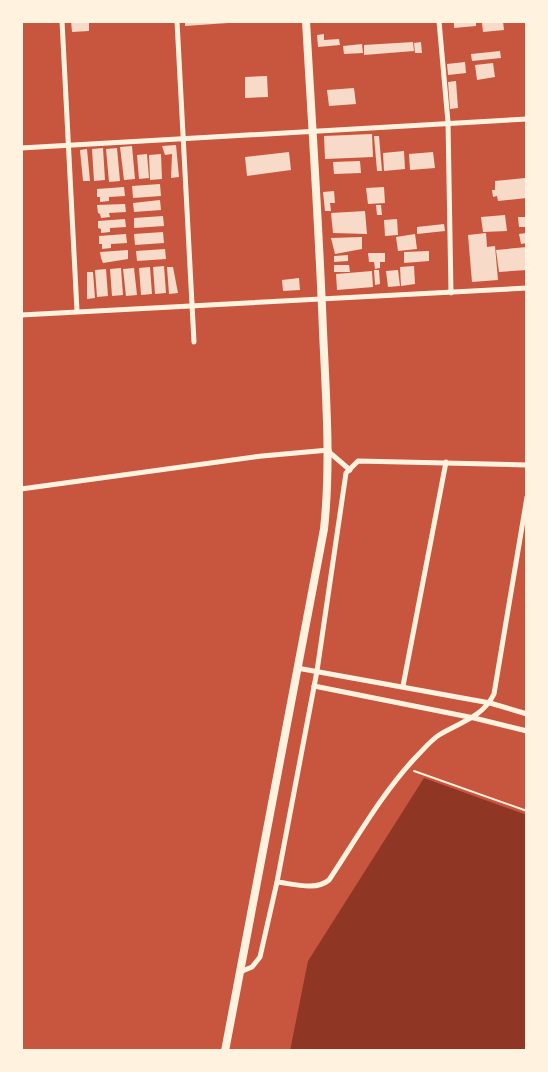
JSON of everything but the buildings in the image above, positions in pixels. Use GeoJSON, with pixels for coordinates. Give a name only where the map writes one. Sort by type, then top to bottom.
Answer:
{"type":"FeatureCollection","features":[{"type":"Feature","properties":{"kind":"main road"},"geometry":{"type":"LineString","coordinates":[[225,1051],[324,529],[329,475],[306,21]]}},
{"type":"Feature","properties":{"kind":"street"},"geometry":{"type":"LineString","coordinates":[[62,21],[77,311]]}},
{"type":"Feature","properties":{"kind":"street"},"geometry":{"type":"LineString","coordinates":[[177,21],[194,342]]}},
{"type":"Feature","properties":{"kind":"street"},"geometry":{"type":"LineString","coordinates":[[439,21],[448,122],[452,293]]}},
{"type":"Feature","properties":{"kind":"street"},"geometry":{"type":"LineString","coordinates":[[21,148],[527,119]]}},
{"type":"Feature","properties":{"kind":"street"},"geometry":{"type":"LineString","coordinates":[[21,314],[527,288]]}},
{"type":"Feature","properties":{"kind":"street"},"geometry":{"type":"LineString","coordinates":[[21,489],[262,456],[329,451],[349,470]]}},
{"type":"Feature","properties":{"kind":"street"},"geometry":{"type":"LineString","coordinates":[[240,972],[252,967],[260,957],[277,882],[317,671],[346,473],[358,461],[527,465]]}},
{"type":"Feature","properties":{"kind":"street"},"geometry":{"type":"LineString","coordinates":[[403,686],[446,462]]}},
{"type":"Feature","properties":{"kind":"street"},"geometry":{"type":"LineString","coordinates":[[277,882],[322,886],[329,880],[406,769],[438,736],[474,718],[489,703],[494,694],[527,497]]}},
{"type":"Feature","properties":{"kind":"street"},"geometry":{"type":"LineString","coordinates":[[297,668],[489,703],[527,714]]}},
{"type":"Feature","properties":{"kind":"street"},"geometry":{"type":"LineString","coordinates":[[314,686],[527,731]]}},
{"type":"Feature","properties":{"kind":"path"},"geometry":{"type":"LineString","coordinates":[[406,769],[527,811]]}},
{"type":"Feature","properties":{"kind":"shaded area"},"geometry":{"type":"Polygon","coordinates":[[[424,778],[527,815],[527,1051],[290,1051],[308,961],[424,778]]]}}]}
